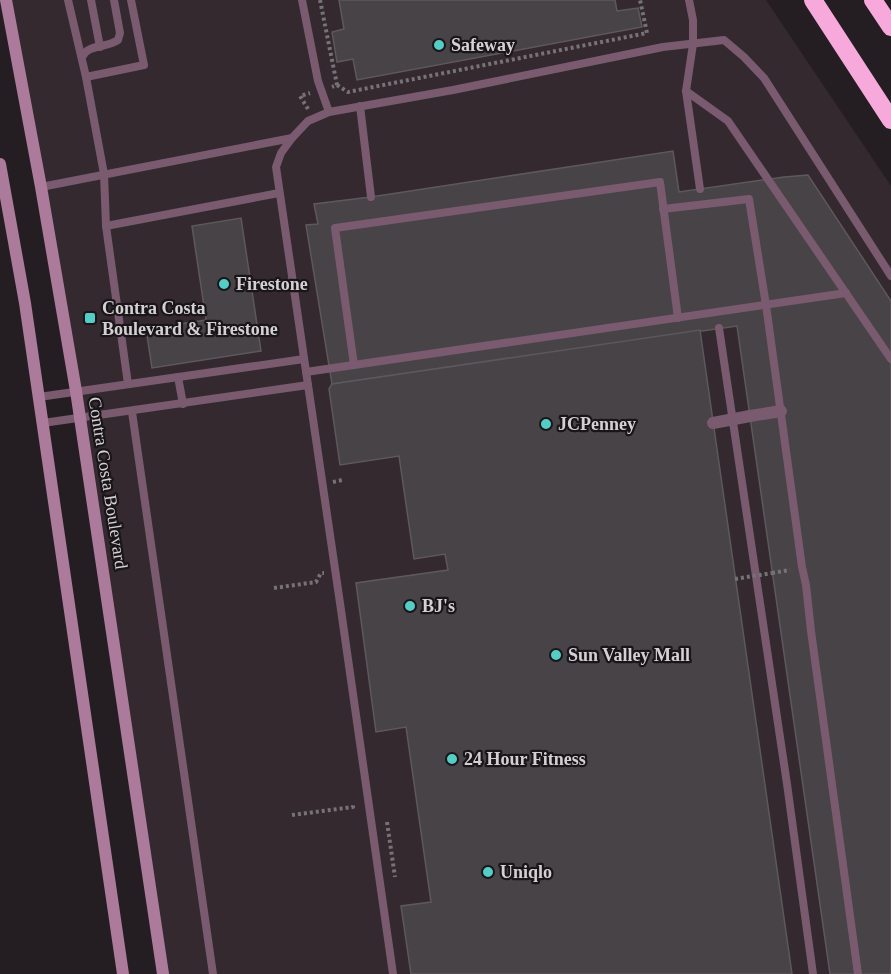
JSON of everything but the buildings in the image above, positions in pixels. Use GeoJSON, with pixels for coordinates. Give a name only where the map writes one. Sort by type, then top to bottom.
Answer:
{"type":"FeatureCollection","features":[{"type":"Feature","properties":{"kind":"highway"},"geometry":{"type":"LineString","coordinates":[[813,0],[891,120]]}},
{"type":"Feature","properties":{"kind":"highway"},"geometry":{"type":"LineString","coordinates":[[873,0],[891,27]]}},
{"type":"Feature","properties":{"kind":"main road","name":"Contra Costa Boulevard"},"geometry":{"type":"LineString","coordinates":[[6,0],[76,391],[163,974]]}},
{"type":"Feature","properties":{"kind":"main road"},"geometry":{"type":"LineString","coordinates":[[0,164],[26,303],[123,974]]}},
{"type":"Feature","properties":{"kind":"street"},"geometry":{"type":"LineString","coordinates":[[713,423],[781,411]]}},
{"type":"Feature","properties":{"kind":"lane"},"geometry":{"type":"LineString","coordinates":[[68,0],[86,76],[104,174],[106,226],[128,384]]}},
{"type":"Feature","properties":{"kind":"lane"},"geometry":{"type":"LineString","coordinates":[[91,0],[100,47]]}},
{"type":"Feature","properties":{"kind":"lane"},"geometry":{"type":"LineString","coordinates":[[82,57],[85,52],[118,40],[120,33],[114,0]]}},
{"type":"Feature","properties":{"kind":"lane"},"geometry":{"type":"LineString","coordinates":[[86,76],[144,65],[131,0]]}},
{"type":"Feature","properties":{"kind":"lane"},"geometry":{"type":"LineString","coordinates":[[302,0],[318,81],[329,112]]}},
{"type":"Feature","properties":{"kind":"lane"},"geometry":{"type":"LineString","coordinates":[[689,0],[693,20],[693,44],[686,91],[700,189]]}},
{"type":"Feature","properties":{"kind":"lane"},"geometry":{"type":"LineString","coordinates":[[393,974],[279,194],[276,167],[281,153],[308,121],[329,112],[464,88],[663,47],[724,40],[764,78],[891,276]]}},
{"type":"Feature","properties":{"kind":"lane"},"geometry":{"type":"LineString","coordinates":[[686,91],[728,121],[891,359]]}},
{"type":"Feature","properties":{"kind":"lane"},"geometry":{"type":"LineString","coordinates":[[360,106],[371,197]]}},
{"type":"Feature","properties":{"kind":"lane"},"geometry":{"type":"LineString","coordinates":[[41,187],[292,138]]}},
{"type":"Feature","properties":{"kind":"lane"},"geometry":{"type":"LineString","coordinates":[[354,365],[335,228],[660,182],[678,318]]}},
{"type":"Feature","properties":{"kind":"lane"},"geometry":{"type":"LineString","coordinates":[[106,226],[279,194]]}},
{"type":"Feature","properties":{"kind":"lane"},"geometry":{"type":"LineString","coordinates":[[663,209],[749,199],[806,585],[858,974]]}},
{"type":"Feature","properties":{"kind":"lane"},"geometry":{"type":"LineString","coordinates":[[306,372],[846,293]]}},
{"type":"Feature","properties":{"kind":"lane"},"geometry":{"type":"LineString","coordinates":[[718,328],[813,974]]}},
{"type":"Feature","properties":{"kind":"lane"},"geometry":{"type":"LineString","coordinates":[[39,397],[304,359]]}},
{"type":"Feature","properties":{"kind":"lane"},"geometry":{"type":"LineString","coordinates":[[178,377],[183,404]]}},
{"type":"Feature","properties":{"kind":"lane"},"geometry":{"type":"LineString","coordinates":[[43,423],[308,385]]}},
{"type":"Feature","properties":{"kind":"lane"},"geometry":{"type":"LineString","coordinates":[[132,411],[213,974]]}},
{"type":"Feature","properties":{"kind":"path"},"geometry":{"type":"LineString","coordinates":[[320,0],[337,85],[348,92],[647,33],[640,0]]}},
{"type":"Feature","properties":{"kind":"path"},"geometry":{"type":"LineString","coordinates":[[313,119],[300,96],[337,85]]}},
{"type":"Feature","properties":{"kind":"path"},"geometry":{"type":"LineString","coordinates":[[338,481],[339,492]]}},
{"type":"Feature","properties":{"kind":"path"},"geometry":{"type":"LineString","coordinates":[[274,588],[316,582],[321,573],[336,572]]}},
{"type":"Feature","properties":{"kind":"path"},"geometry":{"type":"LineString","coordinates":[[735,579],[772,573]]}},
{"type":"Feature","properties":{"kind":"path"},"geometry":{"type":"LineString","coordinates":[[292,815],[353,807],[352,793],[367,791]]}},
{"type":"Feature","properties":{"kind":"shaded area"},"geometry":{"type":"Polygon","coordinates":[[[6,0],[766,0],[891,186],[891,974],[163,974],[76,391],[6,0]]]}},
{"type":"Feature","properties":{"kind":"place","name":"Safeway"},"geometry":{"type":"Point","coordinates":[439,45]}},
{"type":"Feature","properties":{"kind":"place","name":"Firestone"},"geometry":{"type":"Point","coordinates":[224,284]}},
{"type":"Feature","properties":{"kind":"place","name":"Contra Costa Boulevard & Firestone"},"geometry":{"type":"Point","coordinates":[90,318]}},
{"type":"Feature","properties":{"kind":"place","name":"JCPenney"},"geometry":{"type":"Point","coordinates":[546,424]}},
{"type":"Feature","properties":{"kind":"place","name":"BJ's"},"geometry":{"type":"Point","coordinates":[410,606]}},
{"type":"Feature","properties":{"kind":"place","name":"Sun Valley Mall"},"geometry":{"type":"Point","coordinates":[556,655]}},
{"type":"Feature","properties":{"kind":"place","name":"24 Hour Fitness"},"geometry":{"type":"Point","coordinates":[452,759]}},
{"type":"Feature","properties":{"kind":"place","name":"Uniqlo"},"geometry":{"type":"Point","coordinates":[488,872]}}]}
